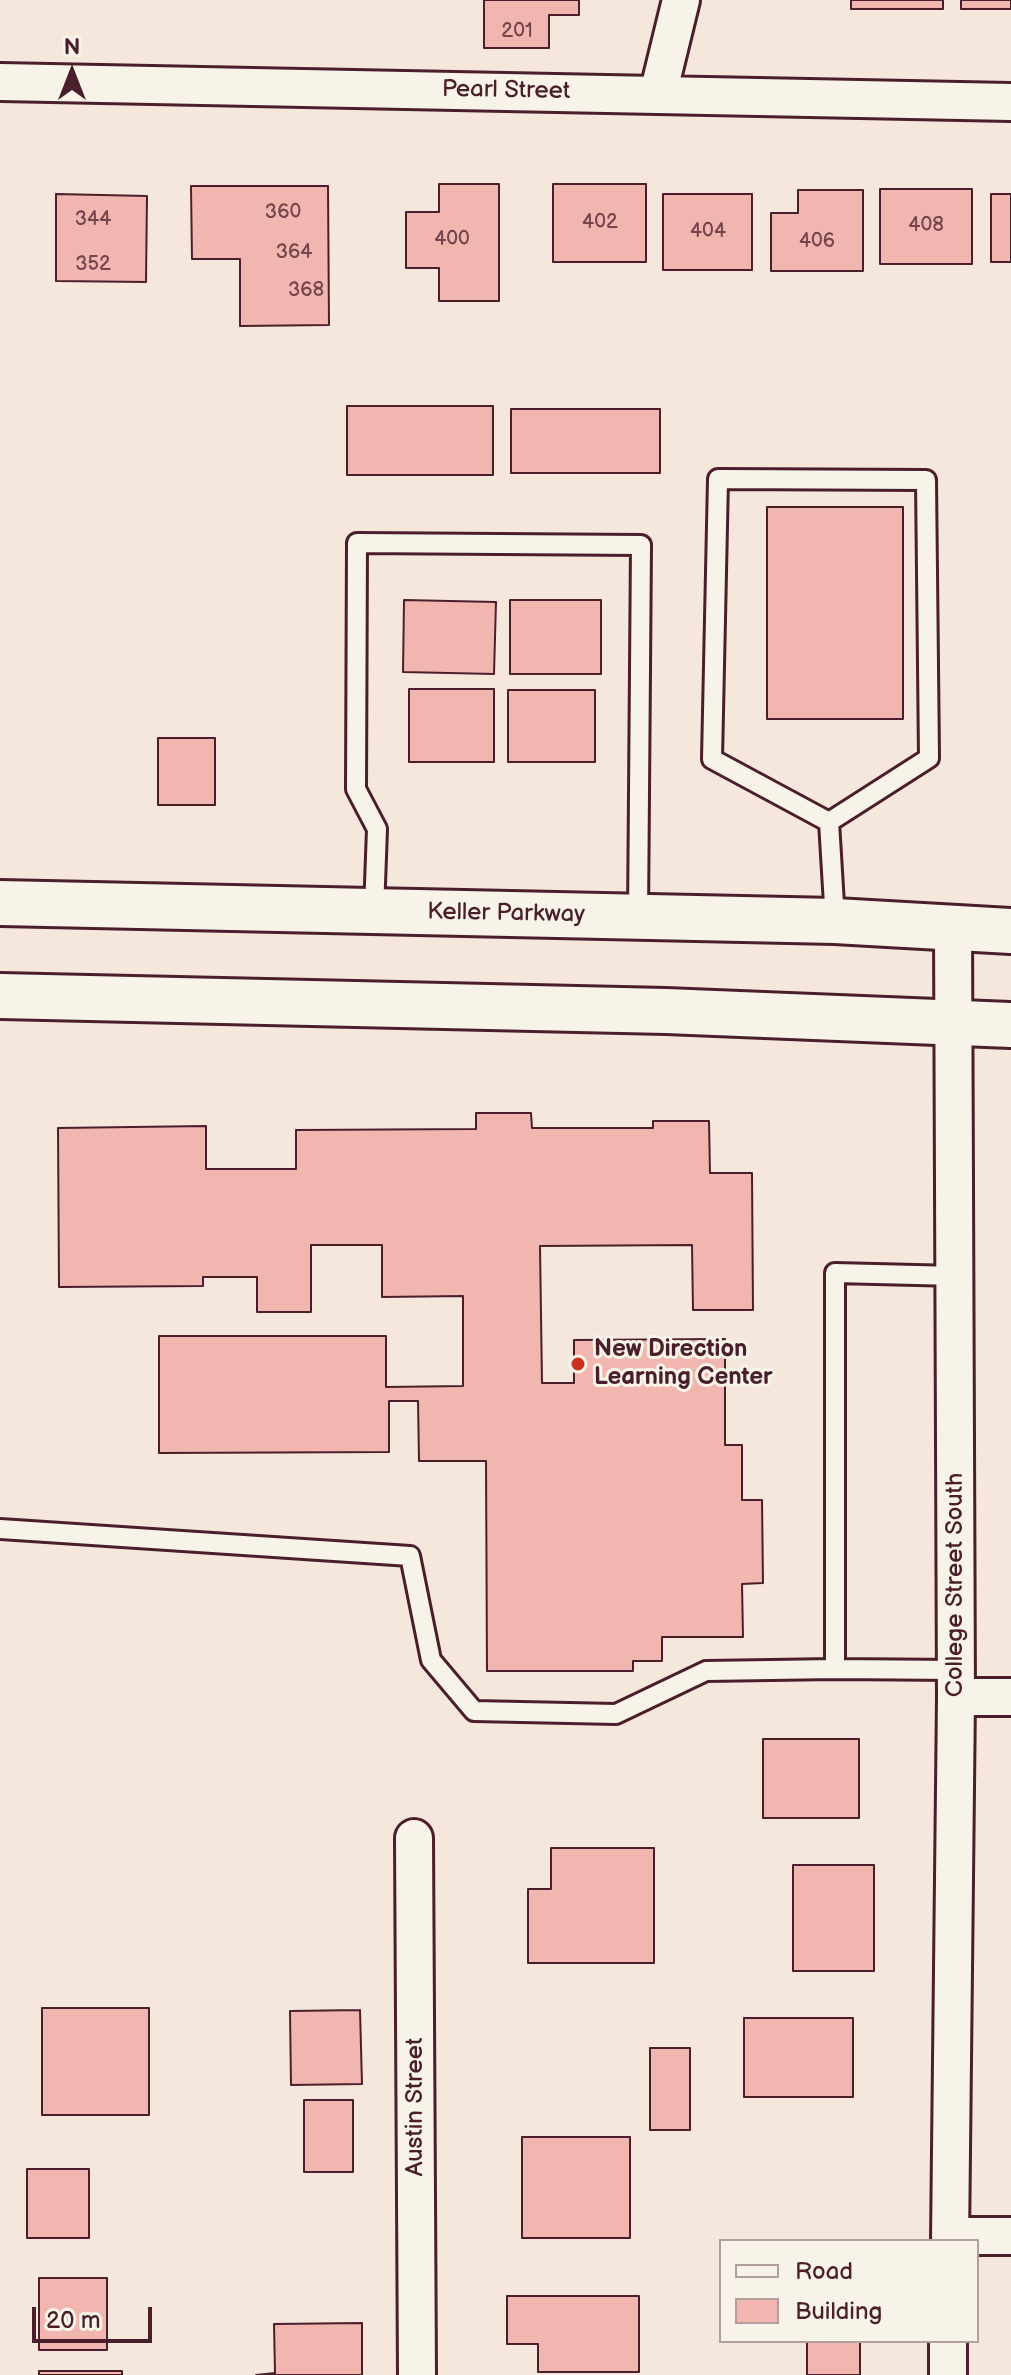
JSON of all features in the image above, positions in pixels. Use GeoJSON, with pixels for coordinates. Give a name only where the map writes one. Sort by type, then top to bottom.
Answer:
{"type":"FeatureCollection","features":[{"type":"Feature","properties":{"kind":"main road","name":"Keller Parkway"},"geometry":{"type":"LineString","coordinates":[[0,903],[835,921],[1011,931]]}},
{"type":"Feature","properties":{"kind":"main road"},"geometry":{"type":"LineString","coordinates":[[0,996],[666,1011],[1011,1025]]}},
{"type":"Feature","properties":{"kind":"street"},"geometry":{"type":"LineString","coordinates":[[658,94],[681,0]]}},
{"type":"Feature","properties":{"kind":"street","name":"Pearl Street"},"geometry":{"type":"LineString","coordinates":[[0,82],[1011,102]]}},
{"type":"Feature","properties":{"kind":"street","name":"College Street South"},"geometry":{"type":"LineString","coordinates":[[950,2238],[956,1683],[953,928]]}},
{"type":"Feature","properties":{"kind":"street"},"geometry":{"type":"LineString","coordinates":[[956,1683],[1011,1697]]}},
{"type":"Feature","properties":{"kind":"street","name":"Austin Street"},"geometry":{"type":"LineString","coordinates":[[414,1838],[417,2375]]}},
{"type":"Feature","properties":{"kind":"street"},"geometry":{"type":"LineString","coordinates":[[950,2238],[1011,2236]]}},
{"type":"Feature","properties":{"kind":"street"},"geometry":{"type":"LineString","coordinates":[[948,2343],[948,2375]]}},
{"type":"Feature","properties":{"kind":"lane"},"geometry":{"type":"LineString","coordinates":[[718,479],[926,480],[929,758],[829,822],[712,759],[718,479]]}},
{"type":"Feature","properties":{"kind":"lane"},"geometry":{"type":"LineString","coordinates":[[374,911],[377,829],[356,789],[357,543],[641,545],[638,917]]}},
{"type":"Feature","properties":{"kind":"lane"},"geometry":{"type":"LineString","coordinates":[[829,822],[835,921]]}},
{"type":"Feature","properties":{"kind":"lane"},"geometry":{"type":"LineString","coordinates":[[835,1669],[835,1273],[956,1276]]}},
{"type":"Feature","properties":{"kind":"lane"},"geometry":{"type":"LineString","coordinates":[[0,1529],[410,1556],[431,1660],[474,1711],[616,1714],[706,1671],[835,1669],[956,1683]]}},
{"type":"Feature","properties":{"kind":"building"},"geometry":{"type":"Polygon","coordinates":[[[484,0],[579,0],[579,15],[549,15],[549,48],[484,48],[484,0]]]}},
{"type":"Feature","properties":{"kind":"building"},"geometry":{"type":"Polygon","coordinates":[[[851,0],[943,0],[943,9],[851,9],[851,0]]]}},
{"type":"Feature","properties":{"kind":"building"},"geometry":{"type":"Polygon","coordinates":[[[961,0],[1011,0],[1011,9],[961,9],[961,0]]]}},
{"type":"Feature","properties":{"kind":"building"},"geometry":{"type":"Polygon","coordinates":[[[439,184],[499,184],[499,301],[439,301],[439,268],[406,268],[406,212],[439,212],[439,184]]]}},
{"type":"Feature","properties":{"kind":"building"},"geometry":{"type":"Polygon","coordinates":[[[553,184],[646,184],[646,262],[553,262],[553,184]]]}},
{"type":"Feature","properties":{"kind":"building"},"geometry":{"type":"Polygon","coordinates":[[[191,186],[328,186],[329,325],[240,326],[240,259],[192,259],[191,186]]]}},
{"type":"Feature","properties":{"kind":"building"},"geometry":{"type":"Polygon","coordinates":[[[880,189],[972,189],[972,264],[880,264],[880,189]]]}},
{"type":"Feature","properties":{"kind":"building"},"geometry":{"type":"Polygon","coordinates":[[[798,190],[863,190],[863,271],[771,271],[771,213],[798,213],[798,190]]]}},
{"type":"Feature","properties":{"kind":"building"},"geometry":{"type":"Polygon","coordinates":[[[56,194],[147,196],[146,282],[56,281],[56,194]]]}},
{"type":"Feature","properties":{"kind":"building"},"geometry":{"type":"Polygon","coordinates":[[[663,194],[752,194],[752,270],[663,270],[663,194]]]}},
{"type":"Feature","properties":{"kind":"building"},"geometry":{"type":"Polygon","coordinates":[[[991,194],[1011,194],[1011,262],[991,262],[991,194]]]}},
{"type":"Feature","properties":{"kind":"building"},"geometry":{"type":"Polygon","coordinates":[[[347,406],[493,406],[493,475],[347,475],[347,406]]]}},
{"type":"Feature","properties":{"kind":"building"},"geometry":{"type":"Polygon","coordinates":[[[511,409],[660,409],[660,473],[511,473],[511,409]]]}},
{"type":"Feature","properties":{"kind":"building"},"geometry":{"type":"Polygon","coordinates":[[[767,507],[903,507],[903,719],[767,719],[767,507]]]}},
{"type":"Feature","properties":{"kind":"building"},"geometry":{"type":"Polygon","coordinates":[[[404,600],[496,602],[494,674],[403,672],[404,600]]]}},
{"type":"Feature","properties":{"kind":"building"},"geometry":{"type":"Polygon","coordinates":[[[510,600],[601,600],[601,674],[510,674],[510,600]]]}},
{"type":"Feature","properties":{"kind":"building"},"geometry":{"type":"Polygon","coordinates":[[[409,689],[494,689],[494,762],[409,762],[409,689]]]}},
{"type":"Feature","properties":{"kind":"building"},"geometry":{"type":"Polygon","coordinates":[[[508,690],[595,690],[595,762],[508,762],[508,690]]]}},
{"type":"Feature","properties":{"kind":"building"},"geometry":{"type":"Polygon","coordinates":[[[158,738],[215,738],[215,805],[158,805],[158,738]]]}},
{"type":"Feature","properties":{"kind":"building"},"geometry":{"type":"Polygon","coordinates":[[[476,1113],[531,1113],[532,1128],[653,1128],[653,1121],[709,1121],[710,1173],[752,1173],[753,1310],[693,1310],[692,1245],[540,1246],[542,1383],[574,1383],[574,1340],[725,1339],[725,1445],[742,1445],[742,1500],[762,1500],[763,1583],[742,1584],[743,1637],[662,1637],[662,1661],[633,1661],[633,1671],[487,1671],[486,1461],[419,1461],[418,1401],[389,1401],[389,1452],[159,1453],[159,1336],[386,1336],[386,1387],[463,1386],[463,1296],[382,1297],[382,1245],[311,1245],[311,1312],[257,1312],[257,1277],[203,1277],[203,1286],[59,1287],[58,1128],[206,1126],[206,1169],[296,1169],[296,1130],[476,1129],[476,1113]]]}},
{"type":"Feature","properties":{"kind":"building"},"geometry":{"type":"Polygon","coordinates":[[[763,1739],[859,1739],[859,1818],[763,1818],[763,1739]]]}},
{"type":"Feature","properties":{"kind":"building"},"geometry":{"type":"Polygon","coordinates":[[[551,1848],[654,1848],[654,1963],[528,1963],[528,1889],[551,1889],[551,1848]]]}},
{"type":"Feature","properties":{"kind":"building"},"geometry":{"type":"Polygon","coordinates":[[[793,1865],[874,1865],[874,1971],[793,1971],[793,1865]]]}},
{"type":"Feature","properties":{"kind":"building"},"geometry":{"type":"Polygon","coordinates":[[[42,2008],[149,2008],[149,2115],[42,2115],[42,2008]]]}},
{"type":"Feature","properties":{"kind":"building"},"geometry":{"type":"Polygon","coordinates":[[[360,2010],[362,2084],[291,2085],[290,2011],[360,2010]]]}},
{"type":"Feature","properties":{"kind":"building"},"geometry":{"type":"Polygon","coordinates":[[[744,2018],[853,2018],[853,2097],[744,2097],[744,2018]]]}},
{"type":"Feature","properties":{"kind":"building"},"geometry":{"type":"Polygon","coordinates":[[[650,2048],[690,2048],[690,2130],[650,2130],[650,2048]]]}},
{"type":"Feature","properties":{"kind":"building"},"geometry":{"type":"Polygon","coordinates":[[[304,2100],[353,2100],[353,2172],[304,2172],[304,2100]]]}},
{"type":"Feature","properties":{"kind":"building"},"geometry":{"type":"Polygon","coordinates":[[[522,2137],[630,2137],[630,2238],[522,2238],[522,2137]]]}},
{"type":"Feature","properties":{"kind":"building"},"geometry":{"type":"Polygon","coordinates":[[[27,2169],[89,2169],[89,2238],[27,2238],[27,2169]]]}},
{"type":"Feature","properties":{"kind":"building"},"geometry":{"type":"Polygon","coordinates":[[[39,2278],[107,2278],[107,2350],[39,2350],[39,2278]]]}},
{"type":"Feature","properties":{"kind":"building"},"geometry":{"type":"Polygon","coordinates":[[[507,2296],[639,2296],[639,2372],[538,2372],[538,2344],[507,2344],[507,2296]]]}},
{"type":"Feature","properties":{"kind":"building"},"geometry":{"type":"Polygon","coordinates":[[[362,2323],[362,2375],[256,2375],[275,2373],[274,2324],[362,2323]]]}},
{"type":"Feature","properties":{"kind":"building"},"geometry":{"type":"Polygon","coordinates":[[[807,2343],[860,2343],[860,2375],[807,2375],[807,2343]]]}},
{"type":"Feature","properties":{"kind":"building"},"geometry":{"type":"Polygon","coordinates":[[[39,2371],[122,2371],[122,2375],[39,2375],[39,2371]]]}},
{"type":"Feature","properties":{"kind":"place","name":"New Direction Learning Center"},"geometry":{"type":"Point","coordinates":[578,1364]}}]}
